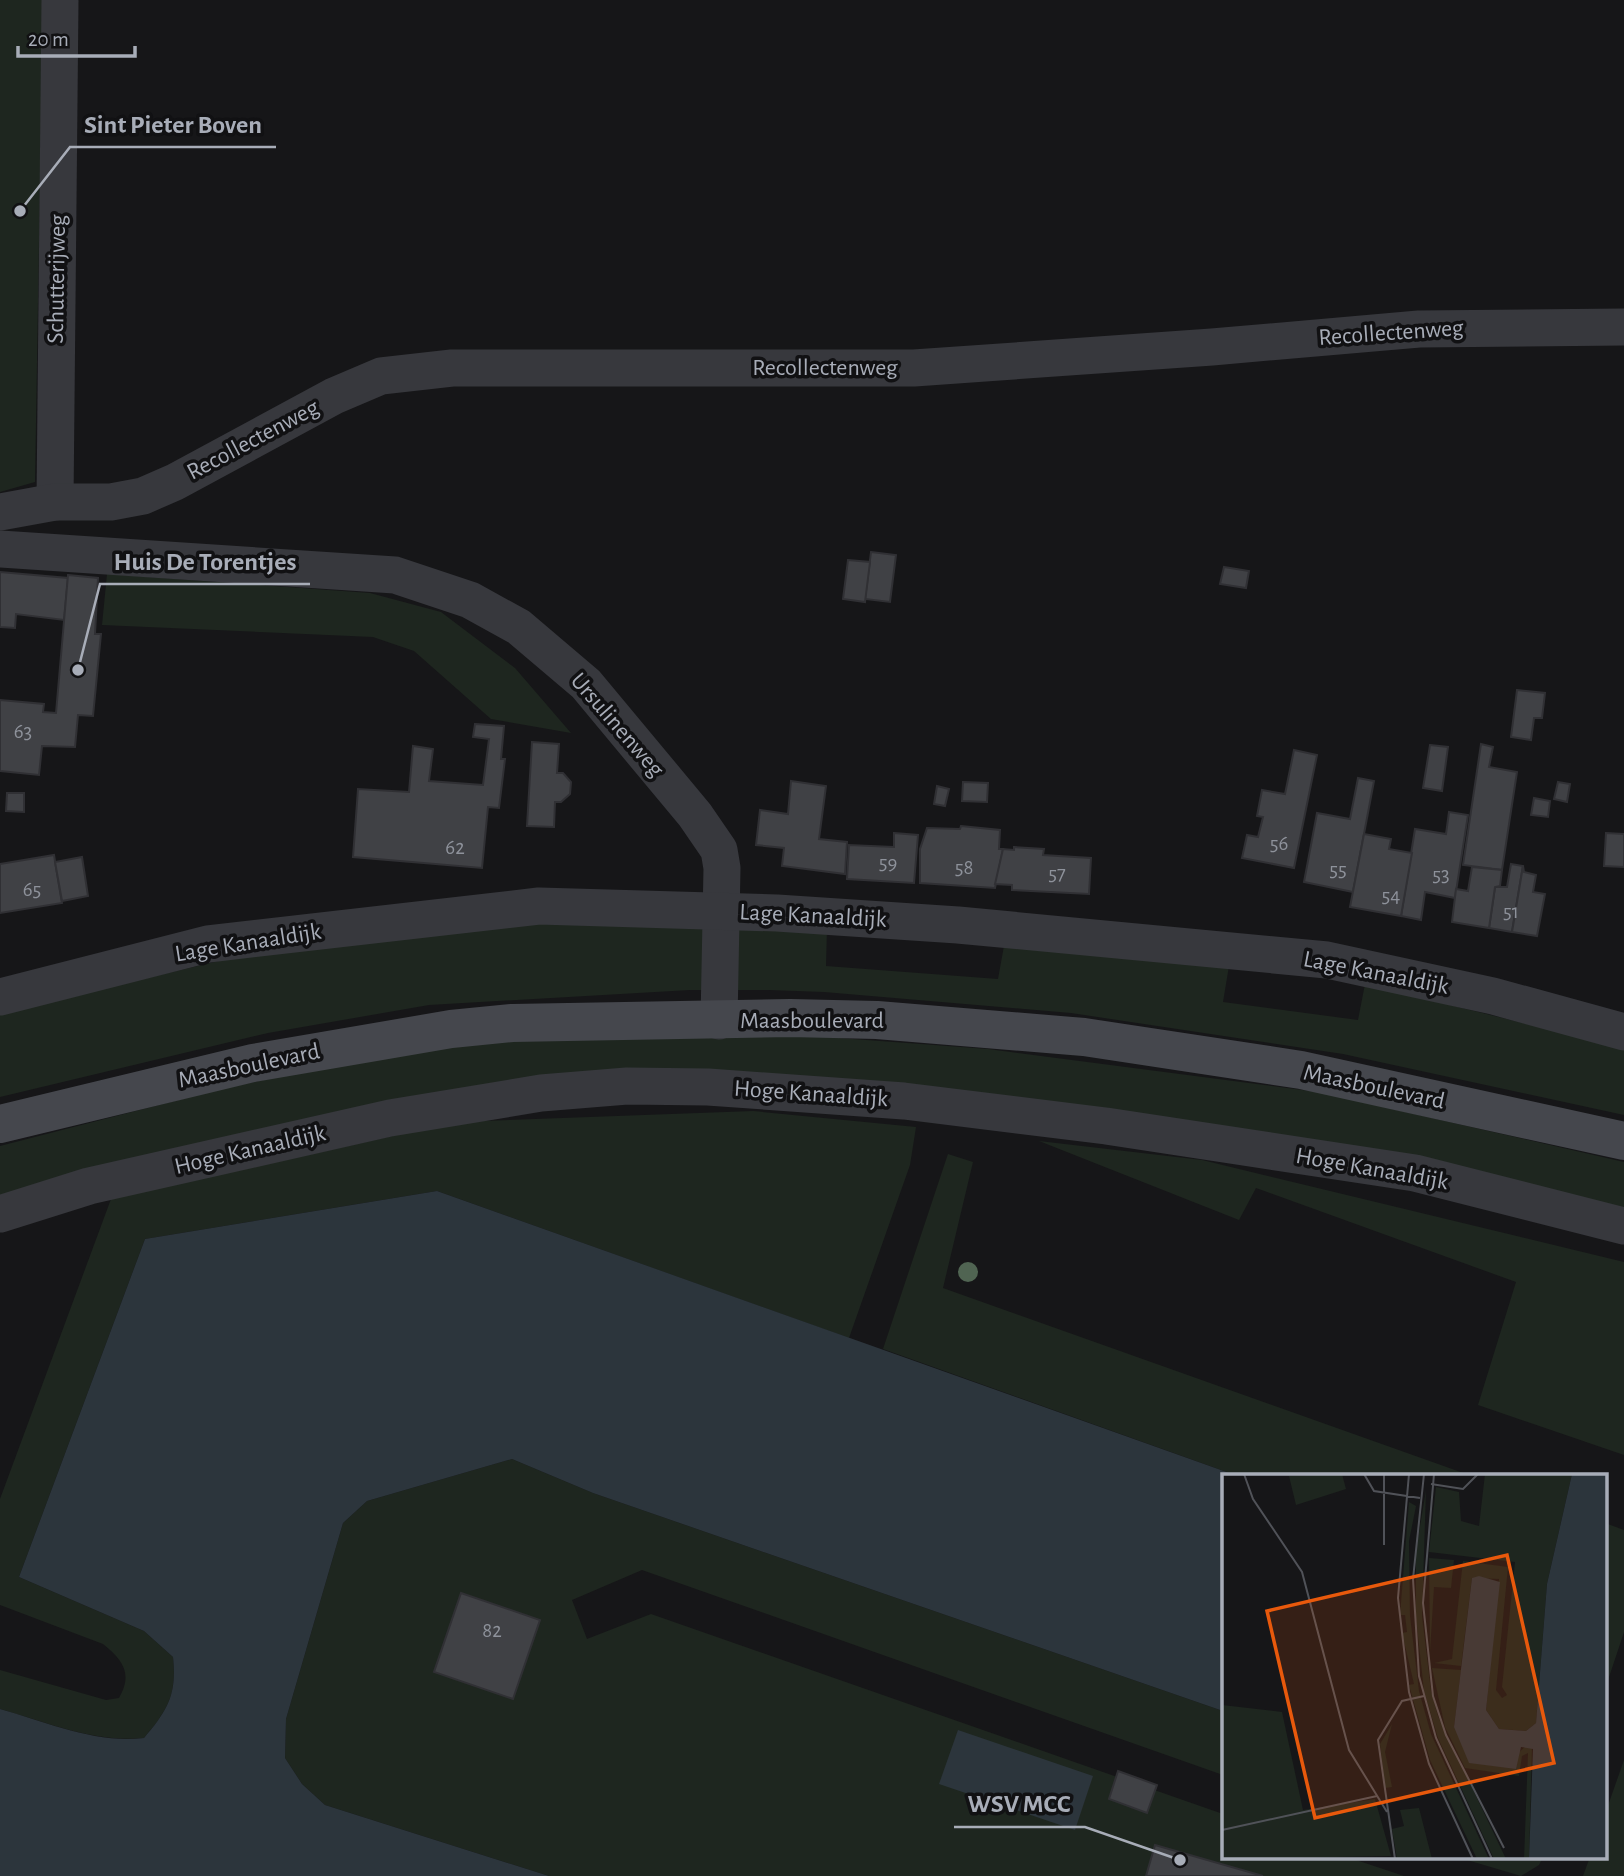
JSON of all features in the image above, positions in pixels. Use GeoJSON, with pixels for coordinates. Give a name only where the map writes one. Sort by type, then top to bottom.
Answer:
{"type":"FeatureCollection","features":[{"type":"Feature","properties":{"kind":"street","name":"Schutterijweg"},"geometry":{"type":"LineString","coordinates":[[55,502],[60,0]]}},
{"type":"Feature","properties":{"kind":"street","name":"Recollectenweg"},"geometry":{"type":"LineString","coordinates":[[55,502],[111,502],[143,496],[175,482],[334,396],[381,376],[452,368],[914,368],[1419,329],[1624,327]]}},
{"type":"Feature","properties":{"kind":"street"},"geometry":{"type":"LineString","coordinates":[[0,512],[55,502]]}},
{"type":"Feature","properties":{"kind":"street","name":"Ursulinenweg"},"geometry":{"type":"LineString","coordinates":[[0,549],[395,575],[470,600],[519,627],[586,684],[695,815],[719,850],[722,868],[719,1021]]}},
{"type":"Feature","properties":{"kind":"street","name":"Lage Kanaaldijk"},"geometry":{"type":"LineString","coordinates":[[0,997],[208,944],[539,906],[720,912],[958,925],[1327,960],[1493,996],[1624,1031]]}},
{"type":"Feature","properties":{"kind":"street","name":"Maasboulevard"},"geometry":{"type":"LineString","coordinates":[[0,1124],[253,1063],[388,1037],[512,1023],[790,1018],[877,1020],[1084,1037],[1301,1070],[1624,1141]]}},
{"type":"Feature","properties":{"kind":"street","name":"Hoge Kanaaldijk"},"geometry":{"type":"LineString","coordinates":[[0,1214],[89,1186],[390,1118],[541,1093],[627,1086],[708,1087],[904,1101],[1106,1126],[1415,1173],[1624,1226]]}},
{"type":"Feature","properties":{"kind":"shaded area"},"geometry":{"type":"Polygon","coordinates":[[[0,0],[43,0],[35,482],[0,492],[0,0]]]}},
{"type":"Feature","properties":{"kind":"shaded area"},"geometry":{"type":"Polygon","coordinates":[[[107,574],[370,593],[441,612],[515,668],[571,733],[491,719],[414,651],[373,637],[102,625],[107,574]]]}},
{"type":"Feature","properties":{"kind":"shaded area"},"geometry":{"type":"Polygon","coordinates":[[[544,916],[827,928],[826,966],[998,979],[1004,946],[1229,966],[1223,1002],[1358,1020],[1365,984],[1624,1048],[1624,1115],[1343,1054],[1071,1013],[824,992],[769,990],[690,990],[429,1005],[268,1033],[0,1097],[0,1013],[231,958],[544,916]]]}},
{"type":"Feature","properties":{"kind":"shaded area"},"geometry":{"type":"Polygon","coordinates":[[[758,1032],[988,1049],[1318,1092],[1624,1162],[1624,1208],[1320,1141],[551,1091],[0,1200],[0,1146],[217,1090],[384,1054],[525,1040],[758,1032]]]}},
{"type":"Feature","properties":{"kind":"shaded area"},"geometry":{"type":"Polygon","coordinates":[[[753,1111],[916,1127],[910,1165],[849,1338],[437,1191],[145,1239],[19,1577],[144,1631],[173,1657],[172,1692],[165,1710],[144,1738],[126,1739],[89,1734],[0,1709],[0,1670],[106,1700],[119,1698],[125,1682],[121,1662],[103,1644],[0,1605],[0,1499],[111,1199],[455,1122],[753,1111]]]}},
{"type":"Feature","properties":{"kind":"shaded area"},"geometry":{"type":"Polygon","coordinates":[[[1039,1141],[1202,1160],[1624,1262],[1624,1455],[1478,1405],[1516,1282],[1256,1188],[1239,1220],[1039,1141]]]}},
{"type":"Feature","properties":{"kind":"shaded area"},"geometry":{"type":"Polygon","coordinates":[[[948,1154],[973,1162],[943,1288],[1466,1474],[1232,1474],[883,1349],[948,1154]]]}},
{"type":"Feature","properties":{"kind":"shaded area"},"geometry":{"type":"Polygon","coordinates":[[[437,1191],[1232,1474],[1222,1474],[1222,1711],[593,1493],[512,1459],[367,1501],[343,1523],[286,1719],[285,1758],[302,1784],[325,1805],[549,1876],[0,1876],[0,1709],[89,1735],[144,1738],[165,1710],[172,1692],[173,1657],[144,1631],[19,1577],[145,1239],[437,1191]]]}},
{"type":"Feature","properties":{"kind":"shaded area"},"geometry":{"type":"Polygon","coordinates":[[[512,1459],[593,1493],[1222,1711],[1222,1775],[642,1570],[572,1600],[587,1639],[651,1614],[1222,1814],[1222,1858],[1350,1858],[1404,1876],[549,1876],[325,1805],[302,1784],[285,1758],[286,1719],[343,1523],[367,1501],[512,1459]]]}},
{"type":"Feature","properties":{"kind":"shaded area"},"geometry":{"type":"Polygon","coordinates":[[[1606,1523],[1624,1530],[1624,1632],[1606,1686],[1606,1523]]]}},
{"type":"Feature","properties":{"kind":"shaded area"},"geometry":{"type":"Polygon","coordinates":[[[958,1730],[1093,1776],[1075,1830],[939,1784],[958,1730]]]}},
{"type":"Feature","properties":{"kind":"shaded area"},"geometry":{"type":"Polygon","coordinates":[[[1624,1760],[1624,1876],[1583,1876],[1590,1858],[1606,1858],[1606,1811],[1624,1760]]]}},
{"type":"Feature","properties":{"kind":"shaded area"},"geometry":{"type":"Polygon","coordinates":[[[1460,1858],[1542,1858],[1539,1865],[1521,1876],[1460,1858]]]}},
{"type":"Feature","properties":{"kind":"building"},"geometry":{"type":"Polygon","coordinates":[[[871,552],[896,555],[890,602],[865,599],[871,552]]]}},
{"type":"Feature","properties":{"kind":"building"},"geometry":{"type":"Polygon","coordinates":[[[848,560],[870,562],[865,602],[843,599],[848,560]]]}},
{"type":"Feature","properties":{"kind":"building"},"geometry":{"type":"Polygon","coordinates":[[[1224,567],[1249,571],[1246,588],[1220,584],[1224,567]]]}},
{"type":"Feature","properties":{"kind":"building"},"geometry":{"type":"Polygon","coordinates":[[[0,572],[68,578],[64,620],[16,614],[15,628],[0,627],[0,572]]]}},
{"type":"Feature","properties":{"kind":"building"},"geometry":{"type":"Polygon","coordinates":[[[68,575],[98,578],[95,634],[101,634],[93,716],[78,715],[75,747],[42,746],[39,775],[0,771],[0,700],[44,704],[43,712],[56,713],[68,575]]]}},
{"type":"Feature","properties":{"kind":"building"},"geometry":{"type":"Polygon","coordinates":[[[1517,690],[1545,693],[1542,718],[1534,718],[1531,740],[1511,737],[1517,690]]]}},
{"type":"Feature","properties":{"kind":"building"},"geometry":{"type":"Polygon","coordinates":[[[475,724],[504,726],[501,759],[505,759],[499,808],[488,807],[482,868],[353,857],[358,789],[409,792],[413,746],[433,749],[429,781],[483,785],[489,739],[473,737],[475,724]]]}},
{"type":"Feature","properties":{"kind":"building"},"geometry":{"type":"Polygon","coordinates":[[[532,742],[559,744],[557,773],[563,773],[571,782],[570,794],[561,802],[555,802],[554,827],[527,826],[532,742]]]}},
{"type":"Feature","properties":{"kind":"building"},"geometry":{"type":"Polygon","coordinates":[[[1481,744],[1493,747],[1489,767],[1517,772],[1502,870],[1463,865],[1481,744]]]}},
{"type":"Feature","properties":{"kind":"building"},"geometry":{"type":"Polygon","coordinates":[[[1430,745],[1448,747],[1442,791],[1423,788],[1430,745]]]}},
{"type":"Feature","properties":{"kind":"building"},"geometry":{"type":"Polygon","coordinates":[[[1294,750],[1317,755],[1294,868],[1242,858],[1247,835],[1258,837],[1263,817],[1257,816],[1262,790],[1285,794],[1294,750]]]}},
{"type":"Feature","properties":{"kind":"building"},"geometry":{"type":"Polygon","coordinates":[[[1358,778],[1374,781],[1353,892],[1304,882],[1317,813],[1350,819],[1358,778]]]}},
{"type":"Feature","properties":{"kind":"building"},"geometry":{"type":"Polygon","coordinates":[[[791,781],[826,786],[819,839],[847,842],[845,874],[782,866],[784,848],[756,845],[760,810],[788,814],[791,781]]]}},
{"type":"Feature","properties":{"kind":"building"},"geometry":{"type":"Polygon","coordinates":[[[963,782],[988,783],[987,802],[962,801],[963,782]]]}},
{"type":"Feature","properties":{"kind":"building"},"geometry":{"type":"Polygon","coordinates":[[[1558,782],[1570,784],[1567,802],[1554,799],[1558,782]]]}},
{"type":"Feature","properties":{"kind":"building"},"geometry":{"type":"Polygon","coordinates":[[[937,786],[949,789],[945,806],[934,804],[937,786]]]}},
{"type":"Feature","properties":{"kind":"building"},"geometry":{"type":"Polygon","coordinates":[[[7,793],[24,793],[24,812],[6,811],[7,793]]]}},
{"type":"Feature","properties":{"kind":"building"},"geometry":{"type":"Polygon","coordinates":[[[1534,798],[1550,801],[1548,817],[1531,815],[1534,798]]]}},
{"type":"Feature","properties":{"kind":"building"},"geometry":{"type":"Polygon","coordinates":[[[1449,812],[1468,815],[1455,898],[1425,892],[1421,920],[1401,916],[1415,829],[1446,834],[1449,812]]]}},
{"type":"Feature","properties":{"kind":"building"},"geometry":{"type":"Polygon","coordinates":[[[961,826],[1000,830],[999,849],[1003,849],[995,888],[920,883],[920,849],[927,828],[960,829],[961,826]]]}},
{"type":"Feature","properties":{"kind":"building"},"geometry":{"type":"Polygon","coordinates":[[[894,833],[918,835],[914,883],[847,879],[849,845],[894,847],[894,833]]]}},
{"type":"Feature","properties":{"kind":"building"},"geometry":{"type":"Polygon","coordinates":[[[1606,833],[1624,834],[1624,867],[1604,866],[1606,833]]]}},
{"type":"Feature","properties":{"kind":"building"},"geometry":{"type":"Polygon","coordinates":[[[1364,834],[1391,839],[1389,849],[1412,853],[1401,916],[1350,907],[1364,834]]]}},
{"type":"Feature","properties":{"kind":"building"},"geometry":{"type":"Polygon","coordinates":[[[1014,847],[1044,849],[1043,855],[1091,858],[1089,894],[1012,890],[1012,885],[995,884],[1003,849],[1014,850],[1014,847]]]}},
{"type":"Feature","properties":{"kind":"building"},"geometry":{"type":"Polygon","coordinates":[[[54,855],[62,903],[0,913],[0,864],[54,855]]]}},
{"type":"Feature","properties":{"kind":"building"},"geometry":{"type":"Polygon","coordinates":[[[82,857],[88,896],[62,901],[55,862],[82,857]]]}},
{"type":"Feature","properties":{"kind":"building"},"geometry":{"type":"Polygon","coordinates":[[[1511,864],[1523,866],[1512,932],[1489,928],[1495,887],[1507,887],[1511,864]]]}},
{"type":"Feature","properties":{"kind":"building"},"geometry":{"type":"Polygon","coordinates":[[[1523,866],[1524,872],[1536,875],[1533,892],[1545,894],[1537,936],[1512,932],[1523,866]]]}},
{"type":"Feature","properties":{"kind":"building"},"geometry":{"type":"Polygon","coordinates":[[[1472,867],[1502,870],[1500,886],[1495,887],[1489,928],[1452,922],[1456,889],[1468,891],[1472,867]]]}},
{"type":"Feature","properties":{"kind":"building"},"geometry":{"type":"Polygon","coordinates":[[[461,1593],[540,1620],[513,1699],[434,1672],[461,1593]]]}},
{"type":"Feature","properties":{"kind":"building"},"geometry":{"type":"Polygon","coordinates":[[[1118,1771],[1157,1785],[1147,1813],[1109,1799],[1118,1771]]]}},
{"type":"Feature","properties":{"kind":"building"},"geometry":{"type":"Polygon","coordinates":[[[1155,1845],[1263,1876],[1146,1876],[1155,1845]]]}},
{"type":"Feature","properties":{"kind":"place","name":"Sint Pieter Boven"},"geometry":{"type":"Point","coordinates":[20,211]}},
{"type":"Feature","properties":{"kind":"place","name":"Huis De Torentjes"},"geometry":{"type":"Point","coordinates":[78,670]}},
{"type":"Feature","properties":{"kind":"place","name":"WSV MCC"},"geometry":{"type":"Point","coordinates":[1180,1860]}}]}
